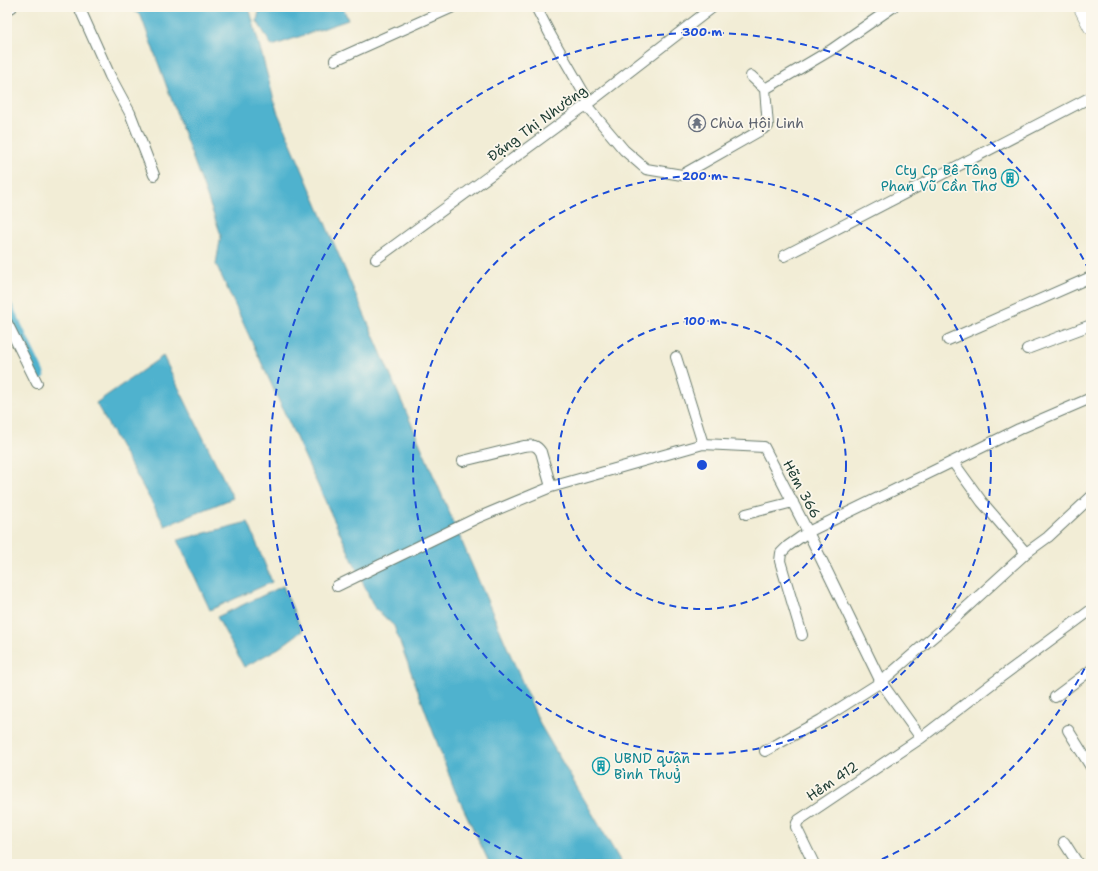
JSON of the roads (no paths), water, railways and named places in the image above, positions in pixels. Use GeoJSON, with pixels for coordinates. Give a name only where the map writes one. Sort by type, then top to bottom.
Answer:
{"type":"FeatureCollection","features":[{"type":"Feature","properties":{"kind":"highway"},"geometry":{"type":"LineString","coordinates":[[1081,7],[1091,27]]}},
{"type":"Feature","properties":{"kind":"street"},"geometry":{"type":"LineString","coordinates":[[7,10],[12,7]]}},
{"type":"Feature","properties":{"kind":"street"},"geometry":{"type":"LineString","coordinates":[[79,7],[110,76],[130,113],[154,175]]}},
{"type":"Feature","properties":{"kind":"street"},"geometry":{"type":"LineString","coordinates":[[335,60],[453,7]]}},
{"type":"Feature","properties":{"kind":"street"},"geometry":{"type":"LineString","coordinates":[[536,7],[587,104],[624,150],[646,169],[682,175],[768,126],[765,89],[751,76]]}},
{"type":"Feature","properties":{"kind":"street","name":"Đặng Thị Nhường"},"geometry":{"type":"LineString","coordinates":[[376,259],[587,104],[713,7]]}},
{"type":"Feature","properties":{"kind":"street"},"geometry":{"type":"LineString","coordinates":[[765,89],[832,50],[893,7]]}},
{"type":"Feature","properties":{"kind":"street"},"geometry":{"type":"LineString","coordinates":[[784,256],[1091,97]]}},
{"type":"Feature","properties":{"kind":"street"},"geometry":{"type":"LineString","coordinates":[[948,340],[1091,278]]}},
{"type":"Feature","properties":{"kind":"street"},"geometry":{"type":"LineString","coordinates":[[7,323],[37,383]]}},
{"type":"Feature","properties":{"kind":"street"},"geometry":{"type":"LineString","coordinates":[[1028,349],[1091,325]]}},
{"type":"Feature","properties":{"kind":"street"},"geometry":{"type":"LineString","coordinates":[[676,357],[703,444]]}},
{"type":"Feature","properties":{"kind":"street","name":"Hẽm 366"},"geometry":{"type":"LineString","coordinates":[[337,586],[476,518],[551,487],[703,444],[764,447],[808,532],[1019,429],[1091,398]]}},
{"type":"Feature","properties":{"kind":"street"},"geometry":{"type":"LineString","coordinates":[[463,460],[532,444],[541,452],[551,487]]}},
{"type":"Feature","properties":{"kind":"street"},"geometry":{"type":"LineString","coordinates":[[952,462],[982,502],[1026,554]]}},
{"type":"Feature","properties":{"kind":"street"},"geometry":{"type":"LineString","coordinates":[[765,751],[821,720],[881,682],[1026,554],[1048,537],[1091,497]]}},
{"type":"Feature","properties":{"kind":"street"},"geometry":{"type":"LineString","coordinates":[[746,514],[793,502]]}},
{"type":"Feature","properties":{"kind":"street"},"geometry":{"type":"LineString","coordinates":[[802,635],[780,561],[781,553],[788,546],[808,532],[881,682],[920,738]]}},
{"type":"Feature","properties":{"kind":"street","name":"Hẻm 412"},"geometry":{"type":"LineString","coordinates":[[814,864],[796,827],[799,820],[920,738],[1091,610]]}},
{"type":"Feature","properties":{"kind":"street"},"geometry":{"type":"LineString","coordinates":[[1055,697],[1091,670]]}},
{"type":"Feature","properties":{"kind":"street"},"geometry":{"type":"LineString","coordinates":[[1068,730],[1091,767]]}},
{"type":"Feature","properties":{"kind":"street"},"geometry":{"type":"LineString","coordinates":[[1064,842],[1078,864]]}},
{"type":"Feature","properties":{"kind":"water"},"geometry":{"type":"Polygon","coordinates":[[[129,7],[249,7],[277,111],[541,726],[622,864],[490,864],[455,791],[394,626],[374,607],[216,264],[221,235],[141,16],[129,7]]]}},
{"type":"Feature","properties":{"kind":"water"},"geometry":{"type":"Polygon","coordinates":[[[260,7],[343,7],[348,20],[272,46],[257,21],[260,7]]]}},
{"type":"Feature","properties":{"kind":"water"},"geometry":{"type":"Polygon","coordinates":[[[163,356],[233,498],[165,526],[96,403],[163,356]]]}},
{"type":"Feature","properties":{"kind":"water"},"geometry":{"type":"Polygon","coordinates":[[[248,522],[272,582],[210,610],[178,540],[248,522]]]}},
{"type":"Feature","properties":{"kind":"water"},"geometry":{"type":"Polygon","coordinates":[[[283,586],[302,631],[279,648],[244,667],[217,617],[283,586]]]}},
{"type":"Feature","properties":{"kind":"waterway"},"geometry":{"type":"LineString","coordinates":[[7,305],[40,375]]}},
{"type":"Feature","properties":{"kind":"place","name":"Chùa Hội Linh"},"geometry":{"type":"Point","coordinates":[697,123]}},
{"type":"Feature","properties":{"kind":"place","name":"Cty Cp Bê Tông Phan Vũ Cần Thơ"},"geometry":{"type":"Point","coordinates":[1010,178]}},
{"type":"Feature","properties":{"kind":"place","name":"UBND quận Bình Thuỷ"},"geometry":{"type":"Point","coordinates":[601,766]}}]}
